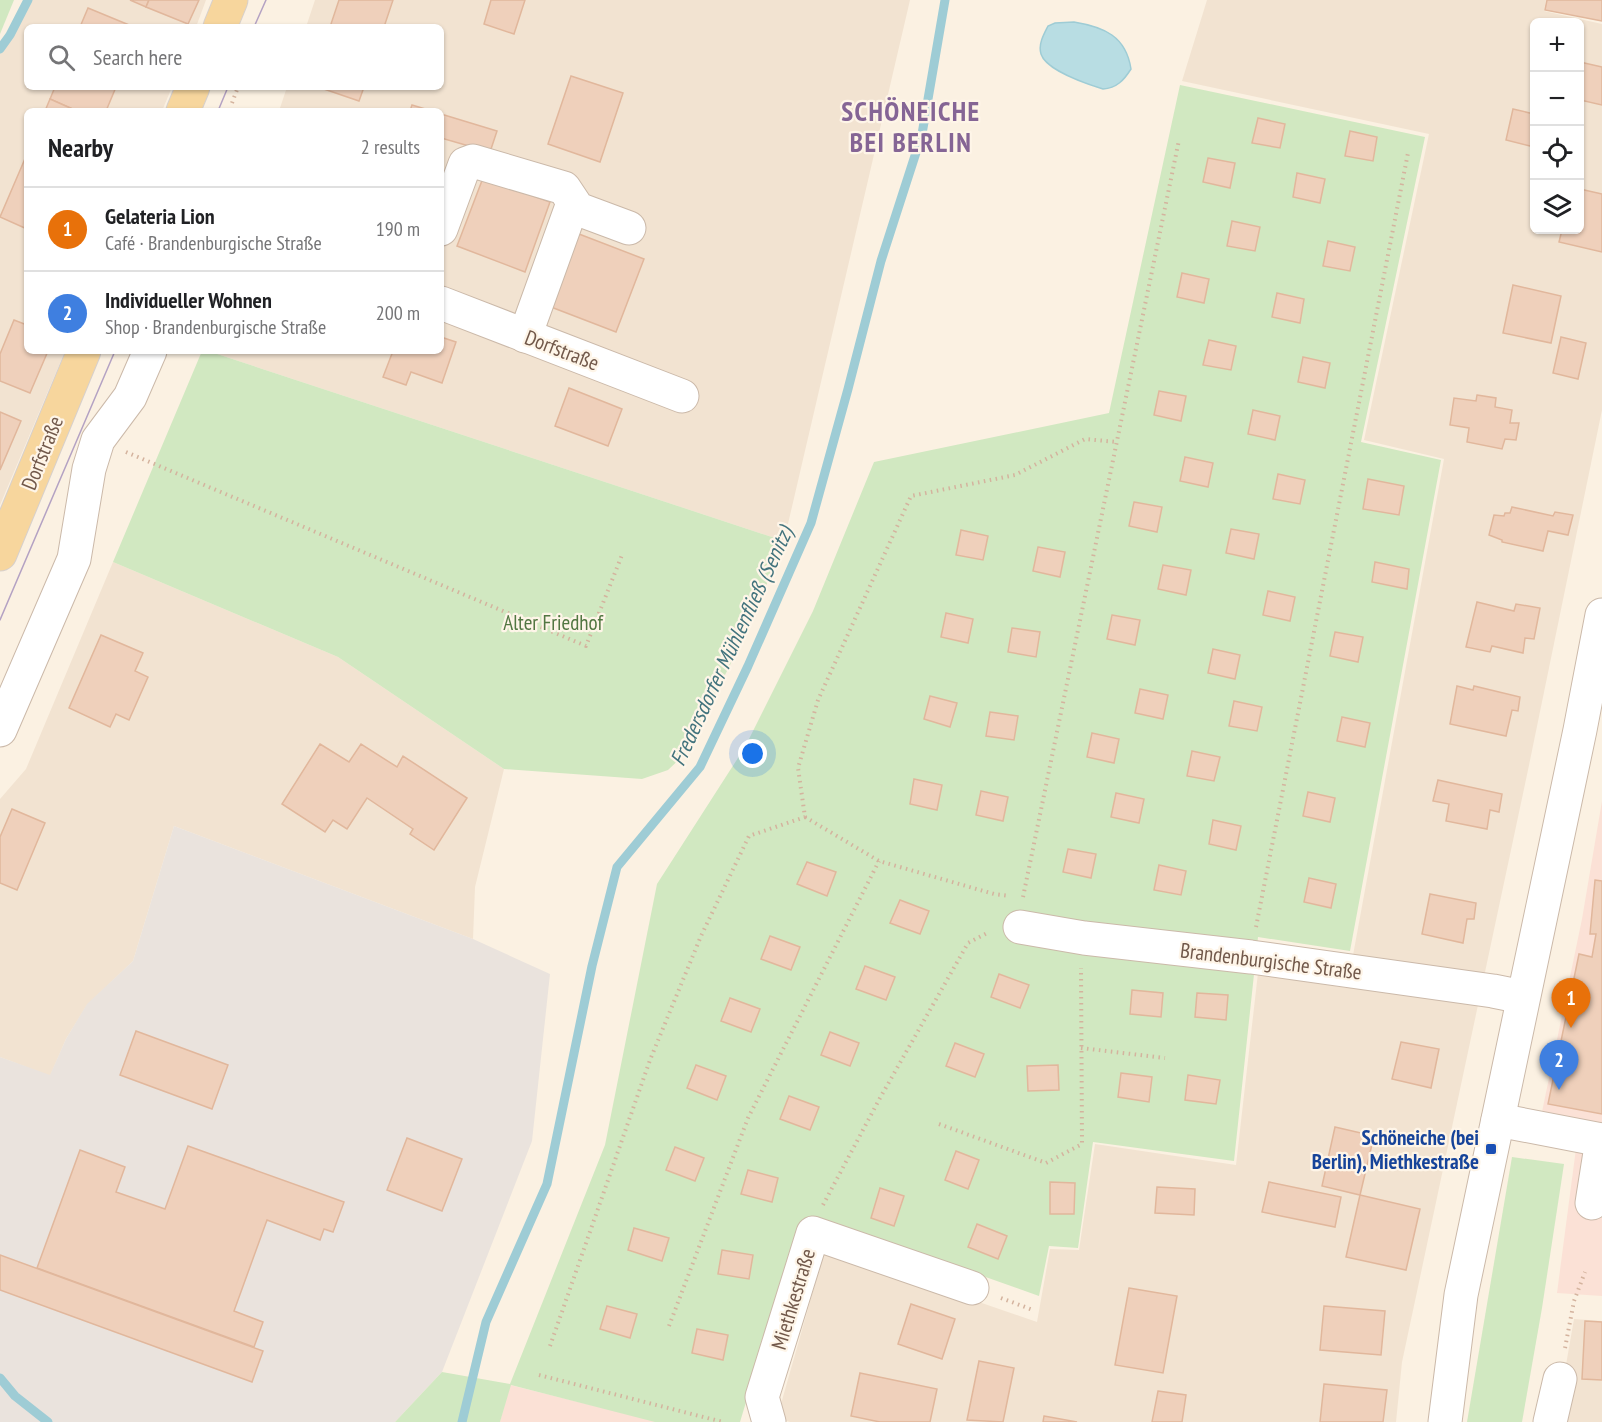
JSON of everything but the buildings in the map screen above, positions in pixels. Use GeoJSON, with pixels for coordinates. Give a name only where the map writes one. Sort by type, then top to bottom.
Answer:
{"type":"FeatureCollection","features":[{"type":"Feature","properties":{"kind":"main road"},"geometry":{"type":"LineString","coordinates":[[221,24],[231,0]]}},
{"type":"Feature","properties":{"kind":"main road"},"geometry":{"type":"LineString","coordinates":[[184,108],[192,90]]}},
{"type":"Feature","properties":{"kind":"main road","name":"Dorfstraße"},"geometry":{"type":"LineString","coordinates":[[0,554],[83,354]]}},
{"type":"Feature","properties":{"kind":"street"},"geometry":{"type":"LineString","coordinates":[[444,221],[465,164],[473,161],[564,188],[578,209],[629,228]]}},
{"type":"Feature","properties":{"kind":"street"},"geometry":{"type":"LineString","coordinates":[[525,336],[573,204]]}},
{"type":"Feature","properties":{"kind":"street","name":"Dorfstraße"},"geometry":{"type":"LineString","coordinates":[[444,304],[682,396]]}},
{"type":"Feature","properties":{"kind":"street"},"geometry":{"type":"LineString","coordinates":[[0,730],[74,559],[89,470],[98,440],[130,397],[149,354]]}},
{"type":"Feature","properties":{"kind":"street"},"geometry":{"type":"LineString","coordinates":[[55,421],[98,440]]}},
{"type":"Feature","properties":{"kind":"street"},"geometry":{"type":"LineString","coordinates":[[1445,1422],[1461,1295],[1522,996],[1580,730],[1602,615]]}},
{"type":"Feature","properties":{"kind":"street","name":"Brandenburgische Straße"},"geometry":{"type":"LineString","coordinates":[[1021,912],[1084,938],[1251,957],[1522,996]]}},
{"type":"Feature","properties":{"kind":"street"},"geometry":{"type":"LineString","coordinates":[[1498,1120],[1602,1140],[1592,1203]]}},
{"type":"Feature","properties":{"kind":"street","name":"Miethkestraße"},"geometry":{"type":"LineString","coordinates":[[769,1422],[762,1397],[813,1233],[972,1288]]}},
{"type":"Feature","properties":{"kind":"street"},"geometry":{"type":"LineString","coordinates":[[1550,1422],[1560,1378]]}},
{"type":"Feature","properties":{"kind":"path"},"geometry":{"type":"LineString","coordinates":[[232,103],[237,90]]}},
{"type":"Feature","properties":{"kind":"path"},"geometry":{"type":"LineString","coordinates":[[813,1233],[816,1220],[879,1098],[968,943],[1021,912],[1179,140]]}},
{"type":"Feature","properties":{"kind":"path"},"geometry":{"type":"LineString","coordinates":[[1251,957],[1408,153]]}},
{"type":"Feature","properties":{"kind":"path"},"geometry":{"type":"LineString","coordinates":[[805,817],[798,768],[818,700],[911,496],[1016,475],[1085,439],[1117,442]]}},
{"type":"Feature","properties":{"kind":"path"},"geometry":{"type":"LineString","coordinates":[[98,440],[586,646],[622,555]]}},
{"type":"Feature","properties":{"kind":"path"},"geometry":{"type":"LineString","coordinates":[[550,1346],[650,1060],[701,936],[749,836],[805,817],[879,861],[994,894],[1021,912]]}},
{"type":"Feature","properties":{"kind":"path"},"geometry":{"type":"LineString","coordinates":[[669,1326],[748,1118],[879,861]]}},
{"type":"Feature","properties":{"kind":"path"},"geometry":{"type":"LineString","coordinates":[[939,1124],[1046,1163],[1082,1144],[1084,938]]}},
{"type":"Feature","properties":{"kind":"path"},"geometry":{"type":"LineString","coordinates":[[1082,1048],[1166,1058]]}},
{"type":"Feature","properties":{"kind":"path"},"geometry":{"type":"LineString","coordinates":[[1560,1378],[1574,1301],[1585,1272]]}},
{"type":"Feature","properties":{"kind":"path"},"geometry":{"type":"LineString","coordinates":[[538,1375],[723,1422]]}},
{"type":"Feature","properties":{"kind":"shaded area"},"geometry":{"type":"Polygon","coordinates":[[[31,0],[206,0],[197,24],[24,24],[24,90],[171,90],[163,108],[24,108],[24,354],[64,354],[0,505],[0,52],[31,0]]]}},
{"type":"Feature","properties":{"kind":"shaded area"},"geometry":{"type":"Polygon","coordinates":[[[315,0],[910,0],[784,541],[217,354],[444,354],[444,108],[280,108],[286,90],[444,90],[444,24],[307,24],[315,0]]]}},
{"type":"Feature","properties":{"kind":"shaded area"},"geometry":{"type":"Polygon","coordinates":[[[1207,0],[1546,0],[1544,11],[1575,18],[1530,18],[1530,234],[1584,234],[1584,20],[1602,24],[1602,410],[1402,1362],[1396,1422],[790,1422],[777,1418],[825,1249],[1037,1322],[1050,1249],[1079,1250],[1095,1144],[1236,1165],[1258,973],[1347,988],[1444,459],[1364,440],[1429,134],[1182,81],[1207,0]]]}},
{"type":"Feature","properties":{"kind":"shaded area"},"geometry":{"type":"Polygon","coordinates":[[[113,562],[338,657],[504,769],[475,887],[473,939],[174,826],[133,961],[87,1005],[66,1039],[50,1076],[0,1057],[0,799],[26,769],[113,562]]]}},
{"type":"Feature","properties":{"kind":"shaded area"},"geometry":{"type":"Polygon","coordinates":[[[1602,801],[1602,1296],[1557,1293],[1577,1141],[1537,1136],[1582,919],[1602,801]]]}},
{"type":"Feature","properties":{"kind":"shaded area"},"geometry":{"type":"Polygon","coordinates":[[[174,826],[473,939],[550,974],[532,1141],[442,1372],[395,1422],[0,1422],[0,1057],[50,1075],[66,1039],[87,1004],[133,961],[174,826]]]}},
{"type":"Feature","properties":{"kind":"shaded area"},"geometry":{"type":"Polygon","coordinates":[[[1574,1319],[1602,1321],[1602,1422],[1556,1422],[1574,1319]]]}},
{"type":"Feature","properties":{"kind":"shaded area"},"geometry":{"type":"Polygon","coordinates":[[[510,1385],[659,1422],[500,1422],[510,1385]]]}},
{"type":"Feature","properties":{"kind":"green space"},"geometry":{"type":"Polygon","coordinates":[[[0,0],[14,0],[0,34],[0,0]]]}},
{"type":"Feature","properties":{"kind":"green space"},"geometry":{"type":"Polygon","coordinates":[[[1180,85],[1425,137],[1361,442],[1441,460],[1350,951],[1258,937],[1234,1161],[1093,1142],[1078,1248],[1049,1246],[1039,1296],[842,1226],[797,1233],[740,1422],[655,1422],[511,1385],[500,1422],[395,1422],[442,1372],[510,1384],[605,1145],[657,884],[745,747],[813,611],[874,462],[1109,413],[1180,85]]]}},
{"type":"Feature","properties":{"kind":"green space","name":"Alter Friedhof"},"geometry":{"type":"Polygon","coordinates":[[[201,354],[217,354],[784,541],[751,623],[686,753],[668,770],[642,779],[504,769],[338,657],[113,562],[201,354]]]}},
{"type":"Feature","properties":{"kind":"green space"},"geometry":{"type":"Polygon","coordinates":[[[1512,1157],[1564,1164],[1542,1308],[1522,1422],[1467,1422],[1512,1157]]]}},
{"type":"Feature","properties":{"kind":"water"},"geometry":{"type":"Polygon","coordinates":[[[1074,22],[1104,30],[1119,41],[1124,48],[1131,69],[1120,83],[1103,89],[1068,76],[1044,60],[1040,47],[1048,26],[1055,23],[1074,22]]]}},
{"type":"Feature","properties":{"kind":"waterway"},"geometry":{"type":"LineString","coordinates":[[0,49],[28,0]]}},
{"type":"Feature","properties":{"kind":"waterway","name":"Fredersdorfer Mühlenfließ (Senitz)"},"geometry":{"type":"LineString","coordinates":[[462,1422],[486,1322],[547,1184],[592,966],[617,867],[700,767],[748,666],[811,523],[881,261],[922,134],[945,0]]}},
{"type":"Feature","properties":{"kind":"waterway"},"geometry":{"type":"LineString","coordinates":[[0,1378],[15,1396],[48,1422]]}},
{"type":"Feature","properties":{"kind":"tram line"},"geometry":{"type":"LineString","coordinates":[[255,24],[266,0]]}},
{"type":"Feature","properties":{"kind":"tram line"},"geometry":{"type":"LineString","coordinates":[[219,108],[227,90]]}},
{"type":"Feature","properties":{"kind":"tram line"},"geometry":{"type":"LineString","coordinates":[[0,620],[114,354]]}},
{"type":"Feature","properties":{"kind":"place","name":"Gelateria Lion"},"geometry":{"type":"Point","coordinates":[1571,1028]}},
{"type":"Feature","properties":{"kind":"place","name":"Individueller Wohnen"},"geometry":{"type":"Point","coordinates":[1559,1090]}},
{"type":"Feature","properties":{"kind":"place","name":"Schöneiche (bei Berlin), Miethkestraße"},"geometry":{"type":"Point","coordinates":[1491,1149]}},
{"type":"Feature","properties":{"kind":"district","name":"SCHÖNEICHE BEI BERLIN"},"geometry":{"type":"Point","coordinates":[911,126]}}]}
